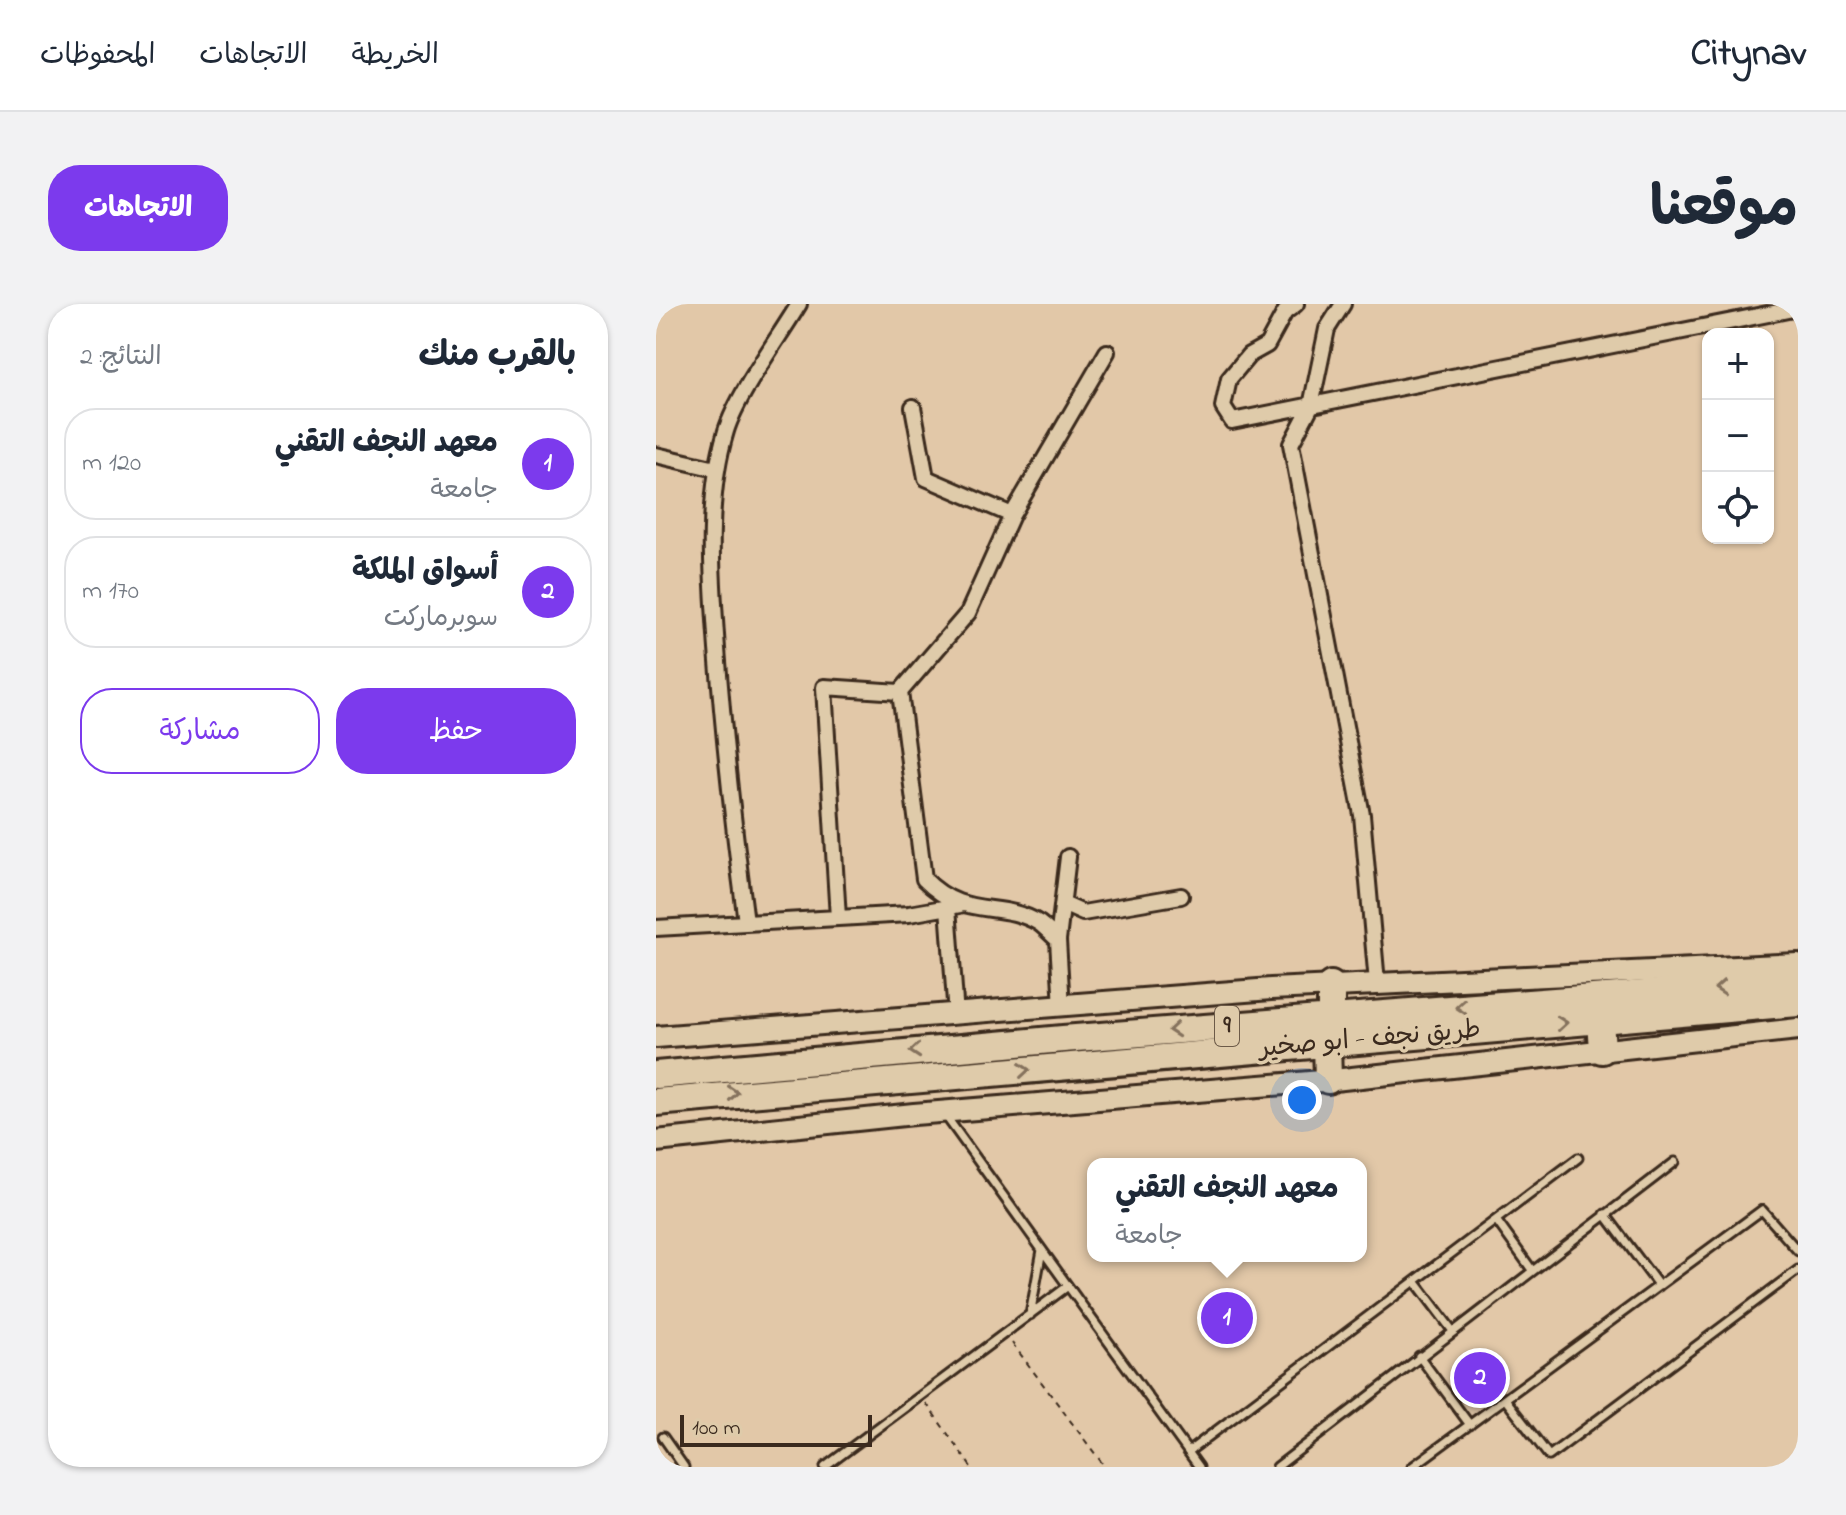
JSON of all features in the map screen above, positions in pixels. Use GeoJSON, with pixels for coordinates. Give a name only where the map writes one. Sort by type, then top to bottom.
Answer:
{"type":"FeatureCollection","features":[{"type":"Feature","properties":{"kind":"highway","name":"طريق نجف - ابو صخير"},"geometry":{"type":"LineString","coordinates":[[656,1075],[1331,1017],[1798,982]]}},
{"type":"Feature","properties":{"kind":"highway"},"geometry":{"type":"LineString","coordinates":[[1331,985],[1331,1017]]}},
{"type":"Feature","properties":{"kind":"highway","name":"طريق نجف - ابو صخير"},"geometry":{"type":"LineString","coordinates":[[656,1102],[1327,1043],[1603,996],[1798,1003]]}},
{"type":"Feature","properties":{"kind":"highway"},"geometry":{"type":"LineString","coordinates":[[1602,1050],[1603,996]]}},
{"type":"Feature","properties":{"kind":"highway"},"geometry":{"type":"LineString","coordinates":[[1327,1043],[1328,1080]]}},
{"type":"Feature","properties":{"kind":"main road"},"geometry":{"type":"LineString","coordinates":[[656,1037],[1377,983],[1603,996],[1798,964]]}},
{"type":"Feature","properties":{"kind":"main road"},"geometry":{"type":"LineString","coordinates":[[656,1141],[942,1112],[1328,1080],[1798,1029]]}},
{"type":"Feature","properties":{"kind":"street"},"geometry":{"type":"LineString","coordinates":[[746,922],[725,762],[713,587],[716,469],[727,428],[738,404],[799,304]]}},
{"type":"Feature","properties":{"kind":"street"},"geometry":{"type":"LineString","coordinates":[[1296,304],[1285,312],[1267,345],[1249,355],[1229,379],[1223,407],[1232,421],[1798,308]]}},
{"type":"Feature","properties":{"kind":"street"},"geometry":{"type":"LineString","coordinates":[[1343,304],[1327,329],[1311,406],[1291,444],[1362,815],[1377,983]]}},
{"type":"Feature","properties":{"kind":"street"},"geometry":{"type":"LineString","coordinates":[[954,906],[924,879],[900,692],[968,613],[1012,515],[1107,352]]}},
{"type":"Feature","properties":{"kind":"street"},"geometry":{"type":"LineString","coordinates":[[913,407],[926,478],[1012,515]]}},
{"type":"Feature","properties":{"kind":"street"},"geometry":{"type":"LineString","coordinates":[[656,455],[716,469]]}},
{"type":"Feature","properties":{"kind":"street"},"geometry":{"type":"LineString","coordinates":[[838,918],[824,687],[900,692]]}},
{"type":"Feature","properties":{"kind":"street"},"geometry":{"type":"LineString","coordinates":[[1062,1007],[1058,940],[1068,857]]}},
{"type":"Feature","properties":{"kind":"street"},"geometry":{"type":"LineString","coordinates":[[1063,904],[1083,913],[1181,896]]}},
{"type":"Feature","properties":{"kind":"street"},"geometry":{"type":"LineString","coordinates":[[656,928],[909,914],[954,906],[1038,922],[1058,940]]}},
{"type":"Feature","properties":{"kind":"street"},"geometry":{"type":"LineString","coordinates":[[954,906],[956,1016]]}},
{"type":"Feature","properties":{"kind":"lane"},"geometry":{"type":"LineString","coordinates":[[942,1112],[1199,1467]]}},
{"type":"Feature","properties":{"kind":"lane"},"geometry":{"type":"LineString","coordinates":[[1188,1452],[1578,1158]]}},
{"type":"Feature","properties":{"kind":"lane"},"geometry":{"type":"LineString","coordinates":[[1277,1467],[1675,1162]]}},
{"type":"Feature","properties":{"kind":"lane"},"geometry":{"type":"LineString","coordinates":[[1412,1467],[1762,1210],[1798,1251]]}},
{"type":"Feature","properties":{"kind":"lane"},"geometry":{"type":"LineString","coordinates":[[1605,1214],[1659,1286]]}},
{"type":"Feature","properties":{"kind":"lane"},"geometry":{"type":"LineString","coordinates":[[1496,1220],[1532,1270]]}},
{"type":"Feature","properties":{"kind":"lane"},"geometry":{"type":"LineString","coordinates":[[1030,1316],[1042,1250]]}},
{"type":"Feature","properties":{"kind":"lane"},"geometry":{"type":"LineString","coordinates":[[1505,1399],[1549,1456],[1798,1270]]}},
{"type":"Feature","properties":{"kind":"lane"},"geometry":{"type":"LineString","coordinates":[[1415,1281],[1452,1330]]}},
{"type":"Feature","properties":{"kind":"lane"},"geometry":{"type":"LineString","coordinates":[[825,1467],[1068,1286]]}},
{"type":"Feature","properties":{"kind":"lane"},"geometry":{"type":"LineString","coordinates":[[1419,1356],[1470,1425]]}},
{"type":"Feature","properties":{"kind":"lane"},"geometry":{"type":"LineString","coordinates":[[663,1437],[684,1467]]}},
{"type":"Feature","properties":{"kind":"path"},"geometry":{"type":"LineString","coordinates":[[1005,1333],[1105,1467]]}},
{"type":"Feature","properties":{"kind":"path"},"geometry":{"type":"LineString","coordinates":[[920,1396],[971,1467]]}},
{"type":"Feature","properties":{"kind":"place","name":"معهد النجف التقني"},"geometry":{"type":"Point","coordinates":[1227,1318]}},
{"type":"Feature","properties":{"kind":"place","name":"أسواق الملكة"},"geometry":{"type":"Point","coordinates":[1480,1378]}}]}
